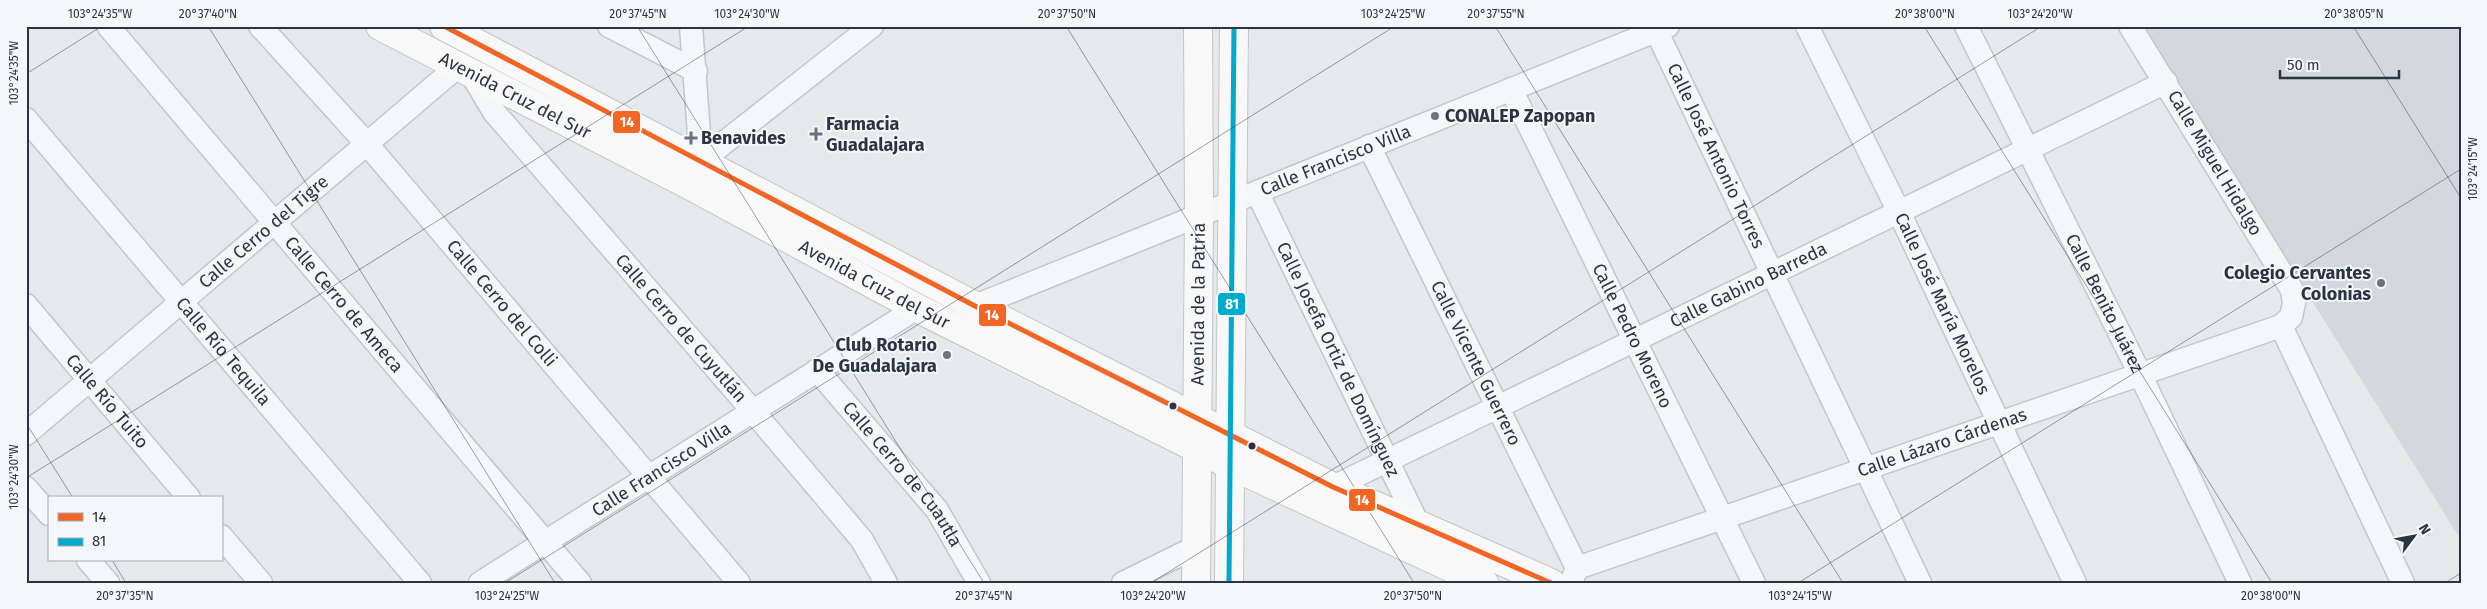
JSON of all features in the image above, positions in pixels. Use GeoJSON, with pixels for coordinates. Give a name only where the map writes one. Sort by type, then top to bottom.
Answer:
{"type":"FeatureCollection","features":[{"type":"Feature","properties":{"kind":"main road","name":"Avenida Cruz del Sur"},"geometry":{"type":"LineString","coordinates":[[380,26],[691,186],[917,308],[1230,465],[1484,583]]}},
{"type":"Feature","properties":{"kind":"main road","name":"Avenida Cruz del Sur"},"geometry":{"type":"LineString","coordinates":[[444,26],[975,306],[1333,487],[1551,583]]}},
{"type":"Feature","properties":{"kind":"main road","name":"Avenida de la Patria"},"geometry":{"type":"LineString","coordinates":[[1196,583],[1199,214],[1198,26]]}},
{"type":"Feature","properties":{"kind":"main road","name":"Avenida de la Patria"},"geometry":{"type":"LineString","coordinates":[[1229,583],[1230,435],[1246,197],[1234,26]]}},
{"type":"Feature","properties":{"kind":"street","name":"Calle Cerro de Ameca"},"geometry":{"type":"LineString","coordinates":[[108,26],[580,583]]}},
{"type":"Feature","properties":{"kind":"street","name":"Calle Cerro del Colli"},"geometry":{"type":"LineString","coordinates":[[260,26],[367,144],[739,583]]}},
{"type":"Feature","properties":{"kind":"street"},"geometry":{"type":"LineString","coordinates":[[608,26],[696,71]]}},
{"type":"Feature","properties":{"kind":"street"},"geometry":{"type":"LineString","coordinates":[[691,26],[696,71],[701,161],[691,186]]}},
{"type":"Feature","properties":{"kind":"street"},"geometry":{"type":"LineString","coordinates":[[701,161],[872,26]]}},
{"type":"Feature","properties":{"kind":"street","name":"Calle José María Morelos"},"geometry":{"type":"LineString","coordinates":[[1807,26],[1899,212],[2074,583]]}},
{"type":"Feature","properties":{"kind":"street","name":"Calle Benito Juárez"},"geometry":{"type":"LineString","coordinates":[[1966,26],[2140,374],[2240,583]]}},
{"type":"Feature","properties":{"kind":"street","name":"Calle Miguel Hidalgo"},"geometry":{"type":"LineString","coordinates":[[2130,26],[2292,290],[2294,303],[2292,317],[2281,326]]}},
{"type":"Feature","properties":{"kind":"street","name":"Calle Francisco Villa"},"geometry":{"type":"LineString","coordinates":[[975,306],[1659,28]]}},
{"type":"Feature","properties":{"kind":"street","name":"Calle José Antonio Torres"},"geometry":{"type":"LineString","coordinates":[[1659,28],[1772,274],[1920,583]]}},
{"type":"Feature","properties":{"kind":"street","name":"Calle Cerro del Tigre"},"geometry":{"type":"LineString","coordinates":[[26,434],[367,144],[465,71]]}},
{"type":"Feature","properties":{"kind":"street","name":"Calle Cerro de Cuyutlán"},"geometry":{"type":"LineString","coordinates":[[465,71],[494,112],[862,540],[886,583]]}},
{"type":"Feature","properties":{"kind":"street","name":"Calle Gabino Barreda"},"geometry":{"type":"LineString","coordinates":[[1333,487],[2166,82]]}},
{"type":"Feature","properties":{"kind":"street","name":"Calle Pedro Moreno"},"geometry":{"type":"LineString","coordinates":[[1511,89],[1754,583]]}},
{"type":"Feature","properties":{"kind":"street","name":"Calle Río Tequila"},"geometry":{"type":"LineString","coordinates":[[26,119],[420,583]]}},
{"type":"Feature","properties":{"kind":"street","name":"Calle Vicente Guerrero"},"geometry":{"type":"LineString","coordinates":[[1369,146],[1498,407],[1574,575]]}},
{"type":"Feature","properties":{"kind":"street","name":"Calle Josefa Ortiz de Domínguez"},"geometry":{"type":"LineString","coordinates":[[1246,197],[1387,461],[1419,526]]}},
{"type":"Feature","properties":{"kind":"street","name":"Calle Río Tuito"},"geometry":{"type":"LineString","coordinates":[[26,305],[187,496]]}},
{"type":"Feature","properties":{"kind":"street","name":"Calle Francisco Villa"},"geometry":{"type":"LineString","coordinates":[[480,583],[650,477],[752,410],[917,308]]}},
{"type":"Feature","properties":{"kind":"street"},"geometry":{"type":"LineString","coordinates":[[2281,326],[2402,583]]}},
{"type":"Feature","properties":{"kind":"street","name":"Calle Lázaro Cárdenas"},"geometry":{"type":"LineString","coordinates":[[1574,575],[1722,517],[2281,326]]}},
{"type":"Feature","properties":{"kind":"street","name":"Calle Cerro de Cuautla"},"geometry":{"type":"LineString","coordinates":[[817,370],[938,510],[979,583]]}},
{"type":"Feature","properties":{"kind":"street"},"geometry":{"type":"LineString","coordinates":[[26,488],[48,513]]}},
{"type":"Feature","properties":{"kind":"street"},"geometry":{"type":"LineString","coordinates":[[222,537],[261,583]]}},
{"type":"Feature","properties":{"kind":"street"},"geometry":{"type":"LineString","coordinates":[[1123,583],[1196,547]]}},
{"type":"Feature","properties":{"kind":"street"},"geometry":{"type":"LineString","coordinates":[[90,562],[108,583]]}},
{"type":"Feature","properties":{"kind":"shaded area","name":"Colegio Cervantes Colonias"},"geometry":{"type":"Polygon","coordinates":[[[2141,26],[2461,26],[2461,540],[2141,26]]]}},
{"type":"Feature","properties":{"kind":"transit line","name":"14"},"geometry":{"type":"LineString","coordinates":[[444,26],[975,306],[1333,487],[1551,583]]}},
{"type":"Feature","properties":{"kind":"transit line","name":"81"},"geometry":{"type":"LineString","coordinates":[[1229,583],[1234,26]]}},
{"type":"Feature","properties":{"kind":"place","name":"CONALEP Zapopan"},"geometry":{"type":"Point","coordinates":[1435,116]}},
{"type":"Feature","properties":{"kind":"place","name":"Farmacia Guadalajara"},"geometry":{"type":"Point","coordinates":[816,134]}},
{"type":"Feature","properties":{"kind":"place","name":"Benavides"},"geometry":{"type":"Point","coordinates":[691,138]}},
{"type":"Feature","properties":{"kind":"place","name":"Colegio Cervantes Colonias"},"geometry":{"type":"Point","coordinates":[2381,283]}},
{"type":"Feature","properties":{"kind":"place","name":"Club Rotario De Guadalajara"},"geometry":{"type":"Point","coordinates":[947,355]}}]}
